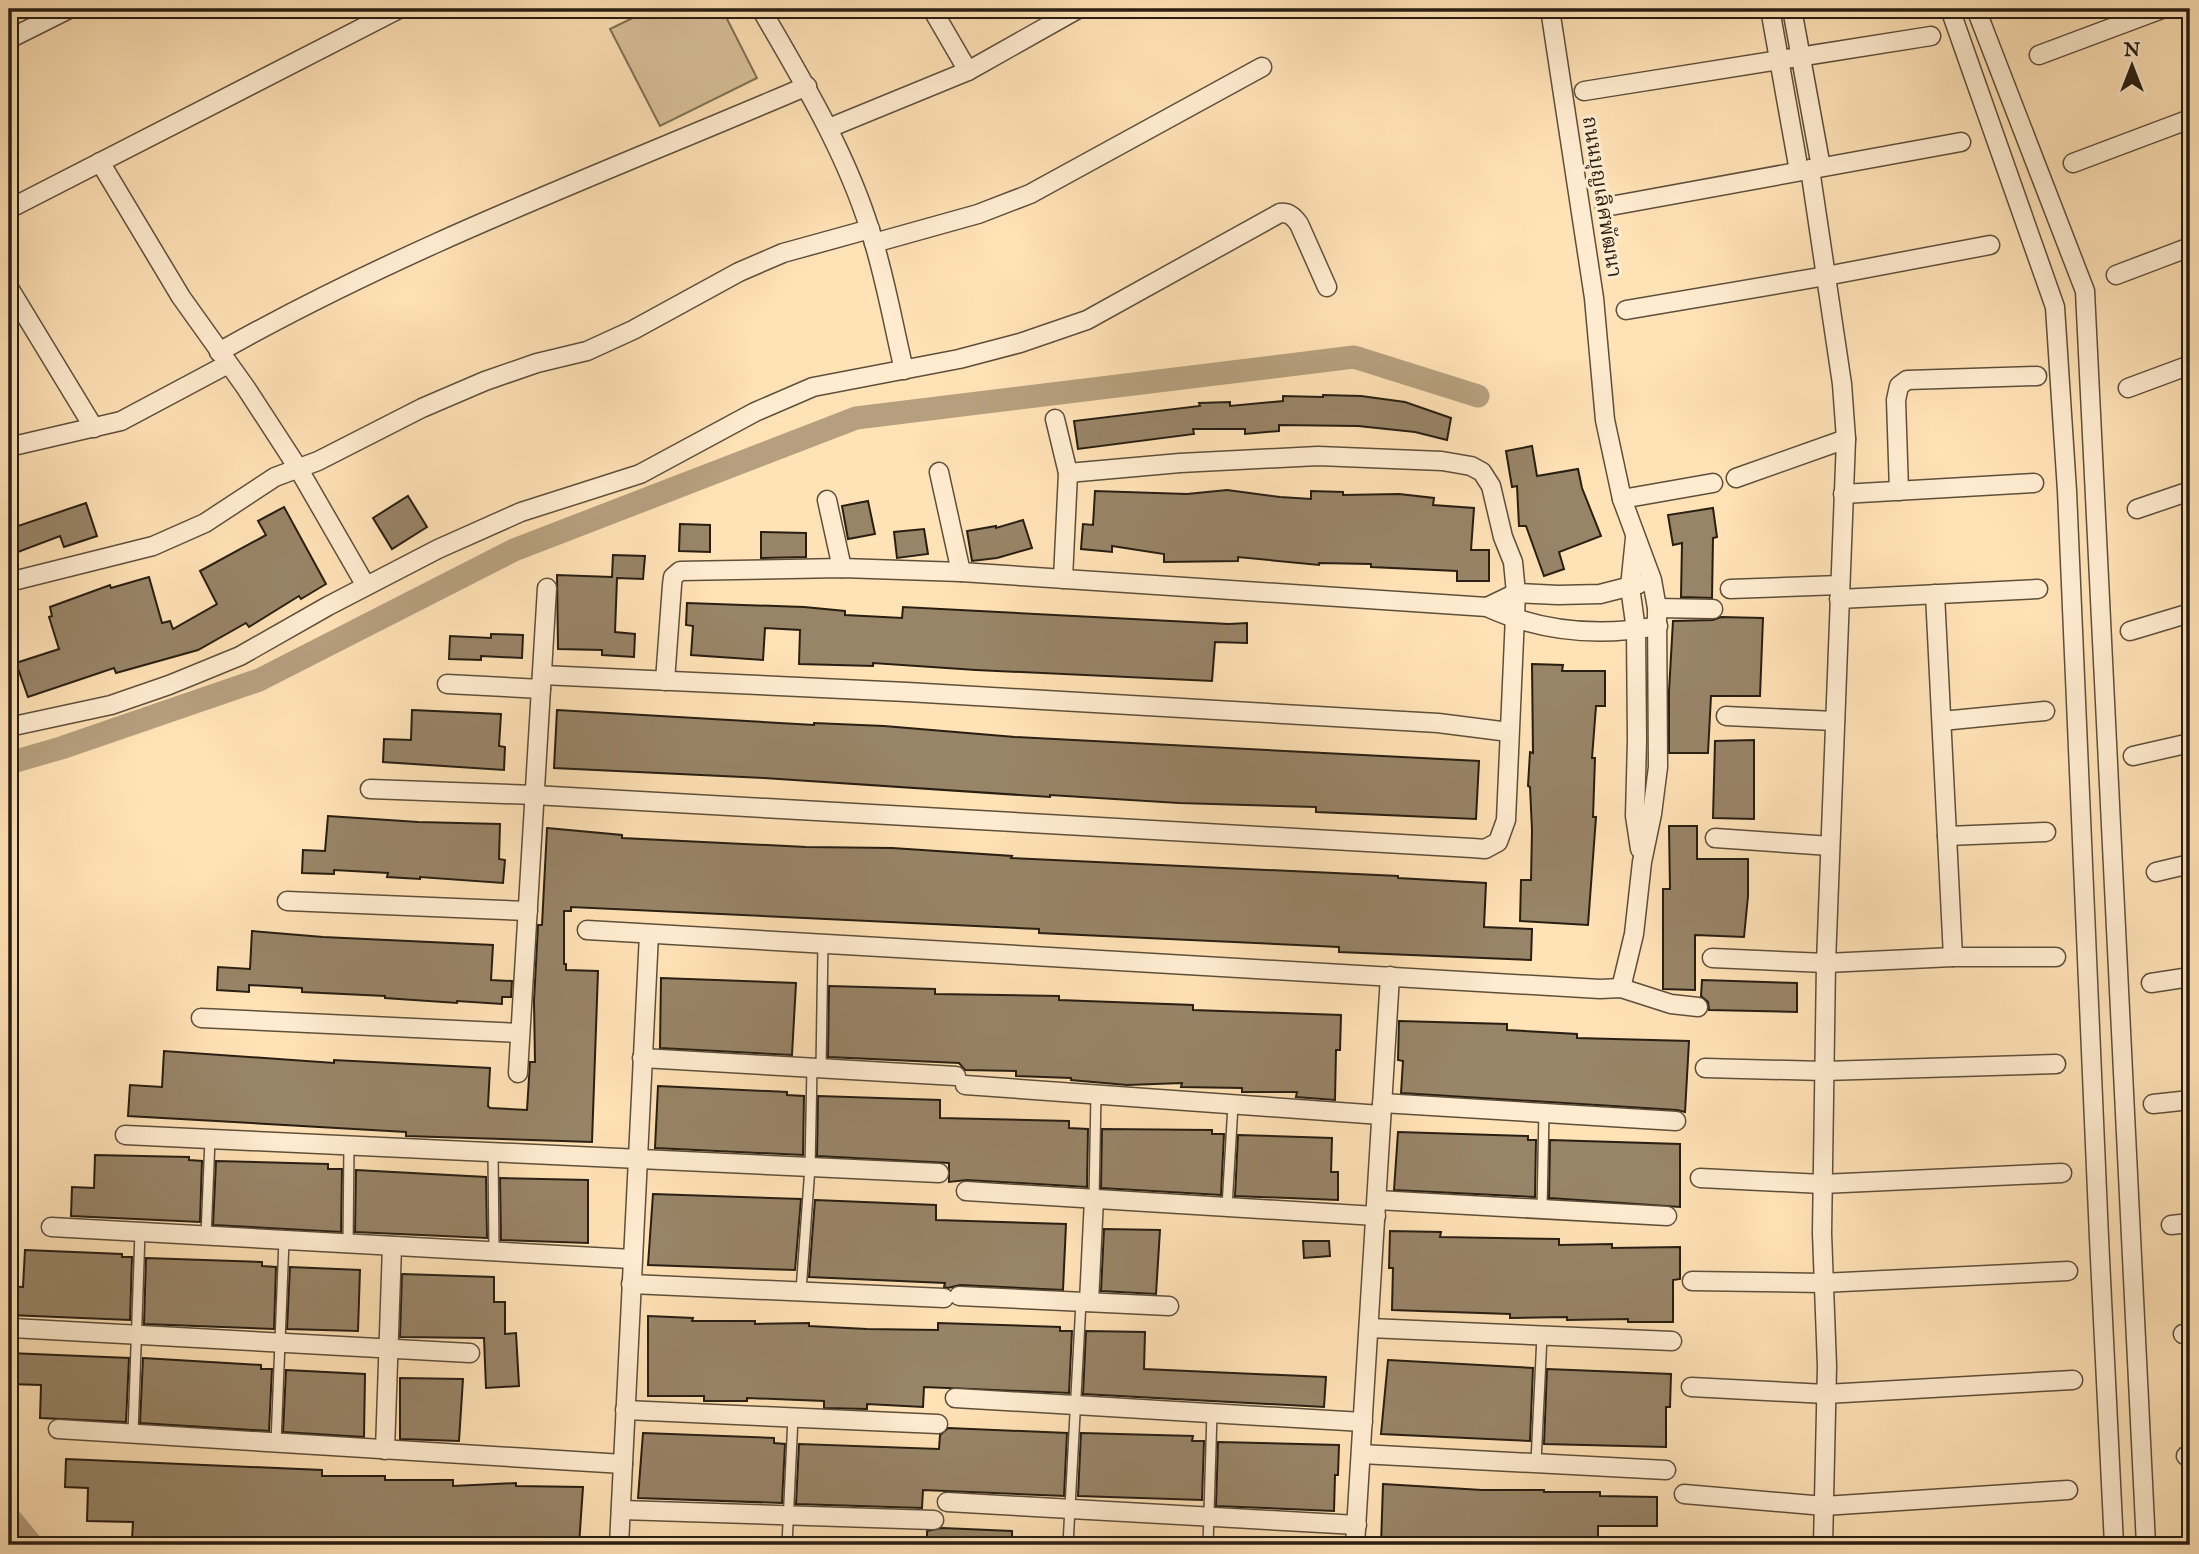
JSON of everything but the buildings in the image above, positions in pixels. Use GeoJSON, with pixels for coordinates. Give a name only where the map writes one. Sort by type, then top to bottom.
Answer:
{"type":"FeatureCollection","features":[{"type":"Feature","properties":{"kind":"street"},"geometry":{"type":"LineString","coordinates":[[9,39],[69,9]]}},
{"type":"Feature","properties":{"kind":"street"},"geometry":{"type":"LineString","coordinates":[[9,209],[399,9]]}},
{"type":"Feature","properties":{"kind":"street"},"geometry":{"type":"LineString","coordinates":[[761,9],[829,128],[872,236],[904,370]]}},
{"type":"Feature","properties":{"kind":"street"},"geometry":{"type":"LineString","coordinates":[[932,9],[968,71]]}},
{"type":"Feature","properties":{"kind":"street"},"geometry":{"type":"LineString","coordinates":[[829,128],[968,71],[1078,9]]}},
{"type":"Feature","properties":{"kind":"street","name":"ถนนบุญเลิศพัฒนา"},"geometry":{"type":"LineString","coordinates":[[1550,9],[1594,298],[1605,420],[1622,499],[1652,580],[1657,617],[1658,767],[1642,862]]}},
{"type":"Feature","properties":{"kind":"street"},"geometry":{"type":"LineString","coordinates":[[1770,9],[1779,60],[1810,169]]}},
{"type":"Feature","properties":{"kind":"street"},"geometry":{"type":"LineString","coordinates":[[1792,9],[1800,57],[1810,169],[1842,384],[1846,439],[1826,962],[1822,1184],[1826,1394],[1823,1545]]}},
{"type":"Feature","properties":{"kind":"street"},"geometry":{"type":"LineString","coordinates":[[1950,9],[2055,307],[2067,491],[2114,1545]]}},
{"type":"Feature","properties":{"kind":"street"},"geometry":{"type":"LineString","coordinates":[[1976,9],[2085,290],[2146,1545]]}},
{"type":"Feature","properties":{"kind":"street"},"geometry":{"type":"LineString","coordinates":[[2039,55],[2162,9]]}},
{"type":"Feature","properties":{"kind":"street"},"geometry":{"type":"LineString","coordinates":[[1584,91],[1931,36]]}},
{"type":"Feature","properties":{"kind":"street"},"geometry":{"type":"LineString","coordinates":[[9,582],[153,545],[205,523],[275,477],[422,408],[485,381],[537,363],[587,351],[633,330],[738,272],[783,253],[978,214],[1030,194],[1262,67]]}},
{"type":"Feature","properties":{"kind":"street"},"geometry":{"type":"LineString","coordinates":[[9,447],[121,421],[355,280],[428,246],[807,86]]}},
{"type":"Feature","properties":{"kind":"street"},"geometry":{"type":"LineString","coordinates":[[2073,163],[2190,119]]}},
{"type":"Feature","properties":{"kind":"street"},"geometry":{"type":"LineString","coordinates":[[1605,207],[1961,142]]}},
{"type":"Feature","properties":{"kind":"street"},"geometry":{"type":"LineString","coordinates":[[100,162],[181,297],[299,468],[366,586]]}},
{"type":"Feature","properties":{"kind":"street"},"geometry":{"type":"LineString","coordinates":[[9,727],[111,705],[240,656],[438,549],[521,512],[640,474],[755,412],[813,387],[904,370],[1020,342],[1087,320],[1280,213],[1286,213],[1299,224],[1327,287]]}},
{"type":"Feature","properties":{"kind":"street"},"geometry":{"type":"LineString","coordinates":[[1626,310],[1990,245]]}},
{"type":"Feature","properties":{"kind":"street"},"geometry":{"type":"LineString","coordinates":[[2116,275],[2190,247]]}},
{"type":"Feature","properties":{"kind":"street"},"geometry":{"type":"LineString","coordinates":[[9,288],[94,428]]}},
{"type":"Feature","properties":{"kind":"street"},"geometry":{"type":"LineString","coordinates":[[2129,388],[2190,365]]}},
{"type":"Feature","properties":{"kind":"street"},"geometry":{"type":"LineString","coordinates":[[1899,491],[1896,400],[1899,386],[1907,380],[2037,376]]}},
{"type":"Feature","properties":{"kind":"street"},"geometry":{"type":"LineString","coordinates":[[1055,419],[1068,473],[1063,579]]}},
{"type":"Feature","properties":{"kind":"street"},"geometry":{"type":"LineString","coordinates":[[1736,478],[1846,439]]}},
{"type":"Feature","properties":{"kind":"street"},"geometry":{"type":"LineString","coordinates":[[370,789],[534,795],[1485,849],[1498,842],[1506,820],[1516,593],[1513,562],[1503,537],[1492,486],[1482,472],[1471,466],[1442,461],[1318,456],[1180,463],[1068,473]]}},
{"type":"Feature","properties":{"kind":"street"},"geometry":{"type":"LineString","coordinates":[[939,472],[961,572]]}},
{"type":"Feature","properties":{"kind":"street"},"geometry":{"type":"LineString","coordinates":[[1622,499],[1713,483]]}},
{"type":"Feature","properties":{"kind":"street"},"geometry":{"type":"LineString","coordinates":[[1843,494],[2034,483]]}},
{"type":"Feature","properties":{"kind":"street"},"geometry":{"type":"LineString","coordinates":[[2137,509],[2190,491]]}},
{"type":"Feature","properties":{"kind":"street"},"geometry":{"type":"LineString","coordinates":[[827,500],[842,568]]}},
{"type":"Feature","properties":{"kind":"street"},"geometry":{"type":"LineString","coordinates":[[1620,988],[1634,934],[1642,862],[1635,816],[1636,630],[1630,587],[1635,535]]}},
{"type":"Feature","properties":{"kind":"street"},"geometry":{"type":"LineString","coordinates":[[665,681],[673,577],[680,571],[842,568],[961,572],[1487,607],[1515,620],[1548,628],[1588,631],[1636,630],[1657,617],[1713,609]]}},
{"type":"Feature","properties":{"kind":"street"},"geometry":{"type":"LineString","coordinates":[[1487,607],[1516,593],[1600,594],[1652,580]]}},
{"type":"Feature","properties":{"kind":"street"},"geometry":{"type":"LineString","coordinates":[[518,1073],[547,588]]}},
{"type":"Feature","properties":{"kind":"street"},"geometry":{"type":"LineString","coordinates":[[1730,589],[1935,594],[2038,589]]}},
{"type":"Feature","properties":{"kind":"street"},"geometry":{"type":"LineString","coordinates":[[1935,594],[1953,957]]}},
{"type":"Feature","properties":{"kind":"street"},"geometry":{"type":"LineString","coordinates":[[2130,631],[2190,613]]}},
{"type":"Feature","properties":{"kind":"street"},"geometry":{"type":"LineString","coordinates":[[447,684],[665,681],[1424,723],[1509,732]]}},
{"type":"Feature","properties":{"kind":"street"},"geometry":{"type":"LineString","coordinates":[[1942,721],[2045,711]]}},
{"type":"Feature","properties":{"kind":"street"},"geometry":{"type":"LineString","coordinates":[[1726,716],[1835,721]]}},
{"type":"Feature","properties":{"kind":"street"},"geometry":{"type":"LineString","coordinates":[[2133,756],[2190,743]]}},
{"type":"Feature","properties":{"kind":"street"},"geometry":{"type":"LineString","coordinates":[[1947,836],[2046,832]]}},
{"type":"Feature","properties":{"kind":"street"},"geometry":{"type":"LineString","coordinates":[[1715,838],[1830,846]]}},
{"type":"Feature","properties":{"kind":"street"},"geometry":{"type":"LineString","coordinates":[[2157,872],[2190,864]]}},
{"type":"Feature","properties":{"kind":"street"},"geometry":{"type":"LineString","coordinates":[[287,901],[527,911]]}},
{"type":"Feature","properties":{"kind":"street"},"geometry":{"type":"LineString","coordinates":[[587,930],[1600,989],[1620,988],[1671,1004],[1698,1007]]}},
{"type":"Feature","properties":{"kind":"street"},"geometry":{"type":"LineString","coordinates":[[619,1545],[649,934]]}},
{"type":"Feature","properties":{"kind":"street"},"geometry":{"type":"LineString","coordinates":[[1712,958],[1826,962],[1953,957],[2056,957]]}},
{"type":"Feature","properties":{"kind":"street"},"geometry":{"type":"LineString","coordinates":[[1355,1545],[1390,976]]}},
{"type":"Feature","properties":{"kind":"street"},"geometry":{"type":"LineString","coordinates":[[2151,983],[2190,977]]}},
{"type":"Feature","properties":{"kind":"street"},"geometry":{"type":"LineString","coordinates":[[201,1018],[520,1032]]}},
{"type":"Feature","properties":{"kind":"street"},"geometry":{"type":"LineString","coordinates":[[642,1058],[817,1068],[1233,1105],[1544,1112],[1676,1121]]}},
{"type":"Feature","properties":{"kind":"street"},"geometry":{"type":"LineString","coordinates":[[1705,1068],[1824,1071],[2056,1064]]}},
{"type":"Feature","properties":{"kind":"street"},"geometry":{"type":"LineString","coordinates":[[2153,1104],[2190,1100]]}},
{"type":"Feature","properties":{"kind":"street"},"geometry":{"type":"LineString","coordinates":[[125,1135],[939,1173]]}},
{"type":"Feature","properties":{"kind":"street"},"geometry":{"type":"LineString","coordinates":[[1700,1178],[1822,1184],[2062,1173]]}},
{"type":"Feature","properties":{"kind":"street"},"geometry":{"type":"LineString","coordinates":[[966,1191],[1227,1207],[1542,1208],[1667,1216]]}},
{"type":"Feature","properties":{"kind":"street"},"geometry":{"type":"LineString","coordinates":[[1085,1302],[1094,1199]]}},
{"type":"Feature","properties":{"kind":"street"},"geometry":{"type":"LineString","coordinates":[[2171,1225],[2190,1223]]}},
{"type":"Feature","properties":{"kind":"street"},"geometry":{"type":"LineString","coordinates":[[51,1227],[632,1259]]}},
{"type":"Feature","properties":{"kind":"street"},"geometry":{"type":"LineString","coordinates":[[385,1450],[392,1246]]}},
{"type":"Feature","properties":{"kind":"street"},"geometry":{"type":"LineString","coordinates":[[1692,1281],[1822,1283],[2068,1271]]}},
{"type":"Feature","properties":{"kind":"street"},"geometry":{"type":"LineString","coordinates":[[631,1284],[1169,1306]]}},
{"type":"Feature","properties":{"kind":"street"},"geometry":{"type":"LineString","coordinates":[[12,1328],[470,1353]]}},
{"type":"Feature","properties":{"kind":"street"},"geometry":{"type":"LineString","coordinates":[[1369,1328],[1672,1341]]}},
{"type":"Feature","properties":{"kind":"street"},"geometry":{"type":"LineString","coordinates":[[1691,1387],[1826,1394],[2073,1380]]}},
{"type":"Feature","properties":{"kind":"street"},"geometry":{"type":"LineString","coordinates":[[955,1398],[1363,1422]]}},
{"type":"Feature","properties":{"kind":"street"},"geometry":{"type":"LineString","coordinates":[[625,1410],[937,1424]]}},
{"type":"Feature","properties":{"kind":"street"},"geometry":{"type":"LineString","coordinates":[[58,1429],[623,1464]]}},
{"type":"Feature","properties":{"kind":"street"},"geometry":{"type":"LineString","coordinates":[[1361,1454],[1666,1470]]}},
{"type":"Feature","properties":{"kind":"street"},"geometry":{"type":"LineString","coordinates":[[1684,1494],[1824,1506],[2068,1490]]}},
{"type":"Feature","properties":{"kind":"street"},"geometry":{"type":"LineString","coordinates":[[947,1502],[1357,1525]]}},
{"type":"Feature","properties":{"kind":"street"},"geometry":{"type":"LineString","coordinates":[[621,1510],[934,1520]]}},
{"type":"Feature","properties":{"kind":"lane"},"geometry":{"type":"LineString","coordinates":[[801,1292],[823,944]]}},
{"type":"Feature","properties":{"kind":"lane"},"geometry":{"type":"LineString","coordinates":[[1094,1199],[1096,1094]]}},
{"type":"Feature","properties":{"kind":"lane"},"geometry":{"type":"LineString","coordinates":[[1227,1207],[1233,1105]]}},
{"type":"Feature","properties":{"kind":"lane"},"geometry":{"type":"LineString","coordinates":[[1542,1208],[1544,1112]]}},
{"type":"Feature","properties":{"kind":"lane"},"geometry":{"type":"LineString","coordinates":[[206,1236],[209,1139]]}},
{"type":"Feature","properties":{"kind":"lane"},"geometry":{"type":"LineString","coordinates":[[348,1244],[349,1145]]}},
{"type":"Feature","properties":{"kind":"lane"},"geometry":{"type":"LineString","coordinates":[[493,1152],[494,1251]]}},
{"type":"Feature","properties":{"kind":"lane"},"geometry":{"type":"LineString","coordinates":[[133,1434],[140,1232]]}},
{"type":"Feature","properties":{"kind":"lane"},"geometry":{"type":"LineString","coordinates":[[276,1443],[284,1240]]}},
{"type":"Feature","properties":{"kind":"lane"},"geometry":{"type":"LineString","coordinates":[[1068,1545],[1085,1302]]}},
{"type":"Feature","properties":{"kind":"lane"},"geometry":{"type":"LineString","coordinates":[[1536,1462],[1542,1336]]}},
{"type":"Feature","properties":{"kind":"lane"},"geometry":{"type":"LineString","coordinates":[[1208,1545],[1212,1413]]}},
{"type":"Feature","properties":{"kind":"lane"},"geometry":{"type":"LineString","coordinates":[[787,1545],[793,1417]]}},
{"type":"Feature","properties":{"kind":"shaded area"},"geometry":{"type":"Polygon","coordinates":[[[651,9],[722,9],[757,78],[660,126],[610,29],[651,9]]]}},
{"type":"Feature","properties":{"kind":"waterway"},"geometry":{"type":"LineString","coordinates":[[9,763],[61,748],[259,680],[514,550],[856,418],[1354,357],[1478,396]]}},
{"type":"Feature","properties":{"kind":"waterway"},"geometry":{"type":"LineString","coordinates":[[9,1517],[32,1545]]}}]}
